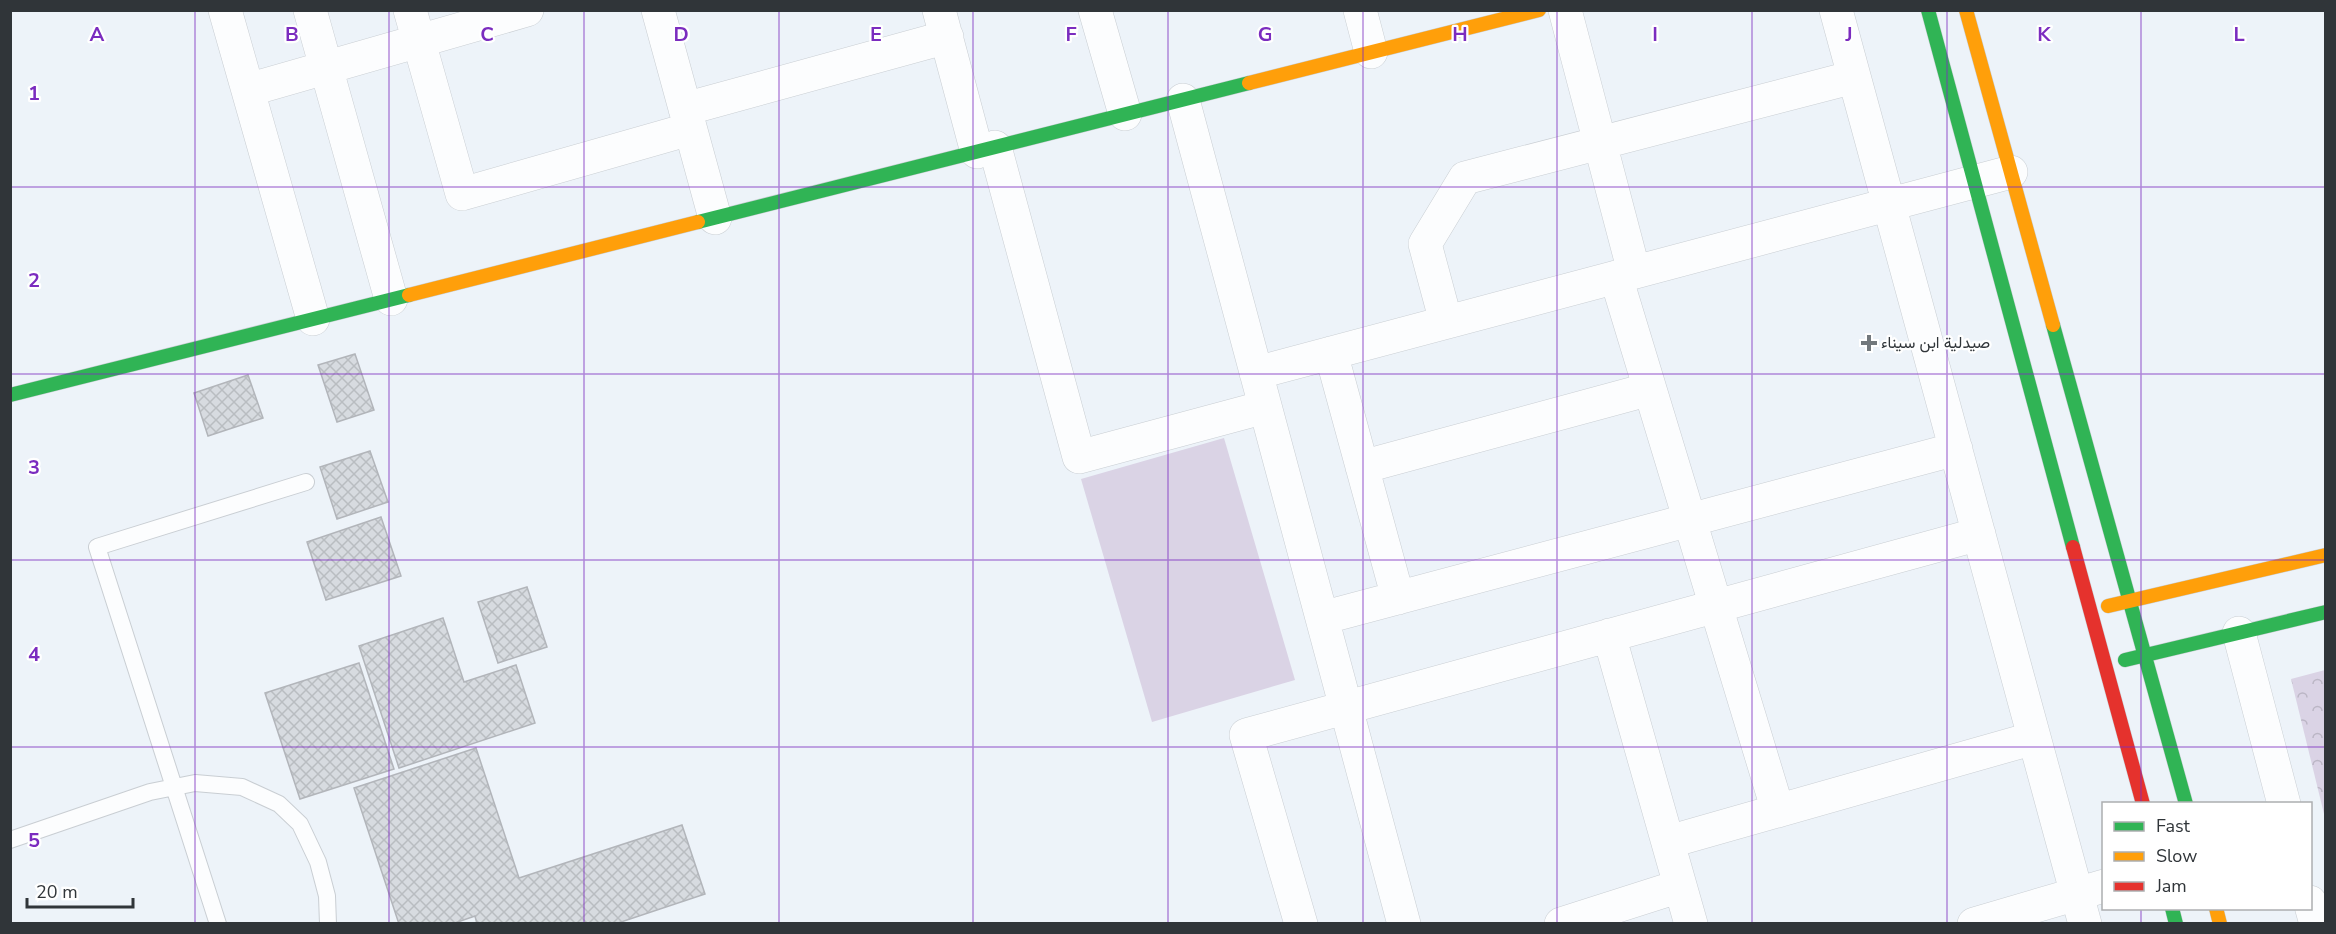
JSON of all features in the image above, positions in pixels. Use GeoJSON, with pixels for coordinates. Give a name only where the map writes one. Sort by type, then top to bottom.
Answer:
{"type":"FeatureCollection","features":[{"type":"Feature","properties":{"kind":"main road"},"geometry":{"type":"LineString","coordinates":[[10,395],[1539,10]]}},
{"type":"Feature","properties":{"kind":"main road"},"geometry":{"type":"LineString","coordinates":[[1928,10],[2142,802]]}},
{"type":"Feature","properties":{"kind":"main road"},"geometry":{"type":"LineString","coordinates":[[1966,10],[2185,802]]}},
{"type":"Feature","properties":{"kind":"main road"},"geometry":{"type":"LineString","coordinates":[[2091,611],[2325,555]]}},
{"type":"Feature","properties":{"kind":"main road"},"geometry":{"type":"LineString","coordinates":[[2105,664],[2325,612]]}},
{"type":"Feature","properties":{"kind":"street"},"geometry":{"type":"LineString","coordinates":[[225,10],[313,319]]}},
{"type":"Feature","properties":{"kind":"street"},"geometry":{"type":"LineString","coordinates":[[310,10],[391,299]]}},
{"type":"Feature","properties":{"kind":"street"},"geometry":{"type":"LineString","coordinates":[[410,10],[462,194],[688,119],[943,24],[986,150],[1079,457],[1266,407]]}},
{"type":"Feature","properties":{"kind":"street"},"geometry":{"type":"LineString","coordinates":[[248,90],[527,10]]}},
{"type":"Feature","properties":{"kind":"street"},"geometry":{"type":"LineString","coordinates":[[1095,10],[1125,114]]}},
{"type":"Feature","properties":{"kind":"street"},"geometry":{"type":"LineString","coordinates":[[1360,10],[1371,52]]}},
{"type":"Feature","properties":{"kind":"street"},"geometry":{"type":"LineString","coordinates":[[1565,10],[1600,143],[1650,389],[1778,811]]}},
{"type":"Feature","properties":{"kind":"street"},"geometry":{"type":"LineString","coordinates":[[1836,10],[2034,738],[2089,901],[1974,924]]}},
{"type":"Feature","properties":{"kind":"street"},"geometry":{"type":"LineString","coordinates":[[658,11],[715,218]]}},
{"type":"Feature","properties":{"kind":"street"},"geometry":{"type":"LineString","coordinates":[[1446,322],[1425,244],[1465,178],[1854,77]]}},
{"type":"Feature","properties":{"kind":"street"},"geometry":{"type":"LineString","coordinates":[[1183,100],[1404,924]]}},
{"type":"Feature","properties":{"kind":"street"},"geometry":{"type":"LineString","coordinates":[[1256,373],[2011,172]]}},
{"type":"Feature","properties":{"kind":"street"},"geometry":{"type":"LineString","coordinates":[[1331,353],[1398,598]]}},
{"type":"Feature","properties":{"kind":"street"},"geometry":{"type":"LineString","coordinates":[[1362,467],[1650,389]]}},
{"type":"Feature","properties":{"kind":"street"},"geometry":{"type":"LineString","coordinates":[[1322,618],[1956,448]]}},
{"type":"Feature","properties":{"kind":"street"},"geometry":{"type":"LineString","coordinates":[[1301,924],[1246,735],[1979,534]]}},
{"type":"Feature","properties":{"kind":"street"},"geometry":{"type":"LineString","coordinates":[[2239,633],[2283,802]]}},
{"type":"Feature","properties":{"kind":"street"},"geometry":{"type":"LineString","coordinates":[[1609,635],[1691,924]]}},
{"type":"Feature","properties":{"kind":"street"},"geometry":{"type":"LineString","coordinates":[[1668,842],[2034,738]]}},
{"type":"Feature","properties":{"kind":"street"},"geometry":{"type":"LineString","coordinates":[[1561,924],[1680,886]]}},
{"type":"Feature","properties":{"kind":"street"},"geometry":{"type":"LineString","coordinates":[[2312,909],[2316,924]]}},
{"type":"Feature","properties":{"kind":"lane"},"geometry":{"type":"LineString","coordinates":[[218,924],[97,547],[306,482]]}},
{"type":"Feature","properties":{"kind":"lane"},"geometry":{"type":"LineString","coordinates":[[10,840],[150,792],[195,783],[242,787],[279,804],[300,824],[318,862],[327,896],[328,924]]}},
{"type":"Feature","properties":{"kind":"green space"},"geometry":{"type":"Polygon","coordinates":[[[1224,438],[1295,680],[1152,722],[1081,479],[1224,438]]]}},
{"type":"Feature","properties":{"kind":"green space"},"geometry":{"type":"Polygon","coordinates":[[[2326,670],[2325,818],[2291,679],[2326,670]]]}},
{"type":"Feature","properties":{"kind":"building"},"geometry":{"type":"Polygon","coordinates":[[[355,354],[374,410],[337,422],[318,365],[355,354]]]}},
{"type":"Feature","properties":{"kind":"building"},"geometry":{"type":"Polygon","coordinates":[[[248,375],[263,418],[208,436],[194,393],[248,375]]]}},
{"type":"Feature","properties":{"kind":"building"},"geometry":{"type":"Polygon","coordinates":[[[370,451],[388,502],[337,519],[320,467],[370,451]]]}},
{"type":"Feature","properties":{"kind":"building"},"geometry":{"type":"Polygon","coordinates":[[[381,517],[401,576],[326,600],[307,542],[381,517]]]}},
{"type":"Feature","properties":{"kind":"building"},"geometry":{"type":"Polygon","coordinates":[[[527,587],[547,647],[498,663],[478,602],[527,587]]]}},
{"type":"Feature","properties":{"kind":"building"},"geometry":{"type":"Polygon","coordinates":[[[443,618],[464,682],[516,665],[535,723],[399,768],[359,646],[443,618]]]}},
{"type":"Feature","properties":{"kind":"building"},"geometry":{"type":"Polygon","coordinates":[[[359,663],[394,769],[300,799],[265,693],[359,663]]]}},
{"type":"Feature","properties":{"kind":"building"},"geometry":{"type":"Polygon","coordinates":[[[476,748],[519,878],[682,825],[705,894],[615,924],[477,924],[475,916],[452,924],[399,924],[354,788],[476,748]]]}},
{"type":"Feature","properties":{"kind":"traffic: fast"},"geometry":{"type":"LineString","coordinates":[[1928,10],[2073,547]]}},
{"type":"Feature","properties":{"kind":"traffic: fast"},"geometry":{"type":"LineString","coordinates":[[698,222],[1249,83]]}},
{"type":"Feature","properties":{"kind":"traffic: fast"},"geometry":{"type":"LineString","coordinates":[[10,395],[409,295]]}},
{"type":"Feature","properties":{"kind":"traffic: fast"},"geometry":{"type":"LineString","coordinates":[[2053,325],[2185,802]]}},
{"type":"Feature","properties":{"kind":"traffic: fast"},"geometry":{"type":"LineString","coordinates":[[2125,660],[2326,612]]}},
{"type":"Feature","properties":{"kind":"traffic: fast"},"geometry":{"type":"LineString","coordinates":[[2172,910],[2176,924]]}},
{"type":"Feature","properties":{"kind":"traffic: slow"},"geometry":{"type":"LineString","coordinates":[[1249,83],[1539,10]]}},
{"type":"Feature","properties":{"kind":"traffic: slow"},"geometry":{"type":"LineString","coordinates":[[1966,10],[2053,325]]}},
{"type":"Feature","properties":{"kind":"traffic: slow"},"geometry":{"type":"LineString","coordinates":[[409,295],[698,222]]}},
{"type":"Feature","properties":{"kind":"traffic: slow"},"geometry":{"type":"LineString","coordinates":[[2108,606],[2326,555]]}},
{"type":"Feature","properties":{"kind":"traffic: slow"},"geometry":{"type":"LineString","coordinates":[[2216,910],[2220,924]]}},
{"type":"Feature","properties":{"kind":"traffic: jam"},"geometry":{"type":"LineString","coordinates":[[2073,547],[2142,802]]}},
{"type":"Feature","properties":{"kind":"place","name":"صيدلية ابن سيناء"},"geometry":{"type":"Point","coordinates":[1869,343]}}]}
